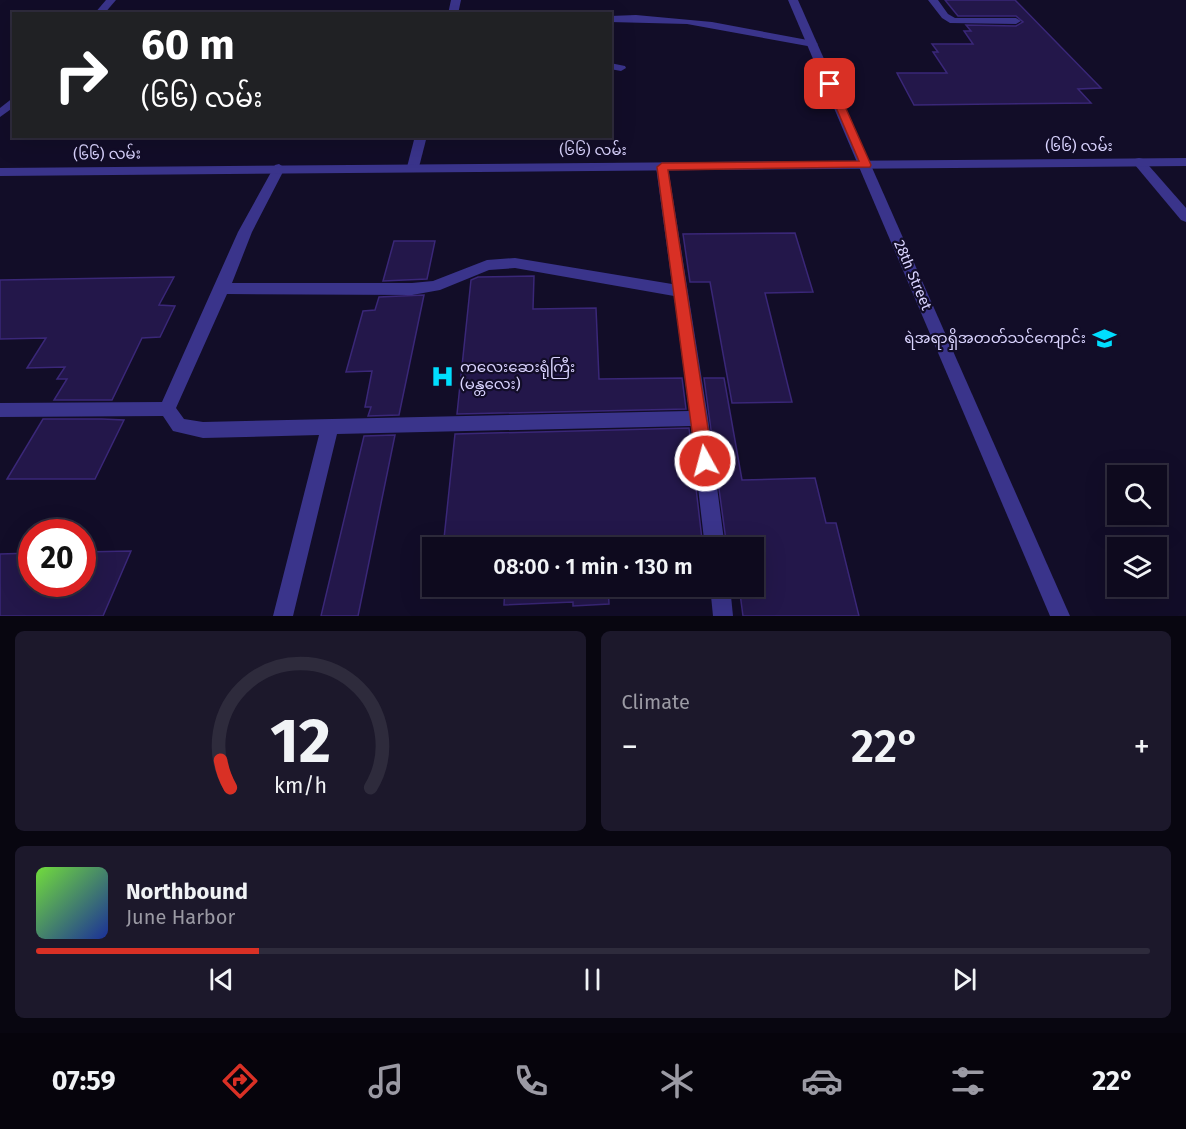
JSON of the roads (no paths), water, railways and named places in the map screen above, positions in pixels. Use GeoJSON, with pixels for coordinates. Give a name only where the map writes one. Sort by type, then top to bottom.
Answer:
{"type":"FeatureCollection","features":[{"type":"Feature","properties":{"kind":"street"},"geometry":{"type":"LineString","coordinates":[[100,12],[111,0]]}},
{"type":"Feature","properties":{"kind":"street","name":"28th Street"},"geometry":{"type":"LineString","coordinates":[[793,0],[1060,616]]}},
{"type":"Feature","properties":{"kind":"street"},"geometry":{"type":"LineString","coordinates":[[933,0],[953,21],[1016,21]]}},
{"type":"Feature","properties":{"kind":"street"},"geometry":{"type":"LineString","coordinates":[[612,19],[657,18],[716,26],[813,44]]}},
{"type":"Feature","properties":{"kind":"street"},"geometry":{"type":"LineString","coordinates":[[0,114],[12,102]]}},
{"type":"Feature","properties":{"kind":"street"},"geometry":{"type":"LineString","coordinates":[[413,167],[420,138]]}},
{"type":"Feature","properties":{"kind":"street"},"geometry":{"type":"LineString","coordinates":[[1139,162],[1186,216]]}},
{"type":"Feature","properties":{"kind":"street","name":"(၆၆) လမ်း"},"geometry":{"type":"LineString","coordinates":[[0,172],[1186,162]]}},
{"type":"Feature","properties":{"kind":"street"},"geometry":{"type":"LineString","coordinates":[[662,167],[699,418],[714,537]]}},
{"type":"Feature","properties":{"kind":"street"},"geometry":{"type":"LineString","coordinates":[[167,409],[245,232],[279,168]]}},
{"type":"Feature","properties":{"kind":"street"},"geometry":{"type":"LineString","coordinates":[[222,288],[412,289],[435,286],[487,265],[515,263],[679,291]]}},
{"type":"Feature","properties":{"kind":"street"},"geometry":{"type":"LineString","coordinates":[[167,409],[179,426],[203,430],[699,418]]}},
{"type":"Feature","properties":{"kind":"street"},"geometry":{"type":"LineString","coordinates":[[0,410],[167,409]]}},
{"type":"Feature","properties":{"kind":"street"},"geometry":{"type":"LineString","coordinates":[[283,616],[330,426]]}},
{"type":"Feature","properties":{"kind":"street"},"geometry":{"type":"LineString","coordinates":[[721,597],[723,616]]}},
{"type":"Feature","properties":{"kind":"place","name":"ရဲအရာရှိအတတ်သင်ကျောင်း"},"geometry":{"type":"Point","coordinates":[1104,338]}},
{"type":"Feature","properties":{"kind":"place","name":"ကလေးဆေးရုံကြီး (မန္တလေး)"},"geometry":{"type":"Point","coordinates":[442,376]}}]}
